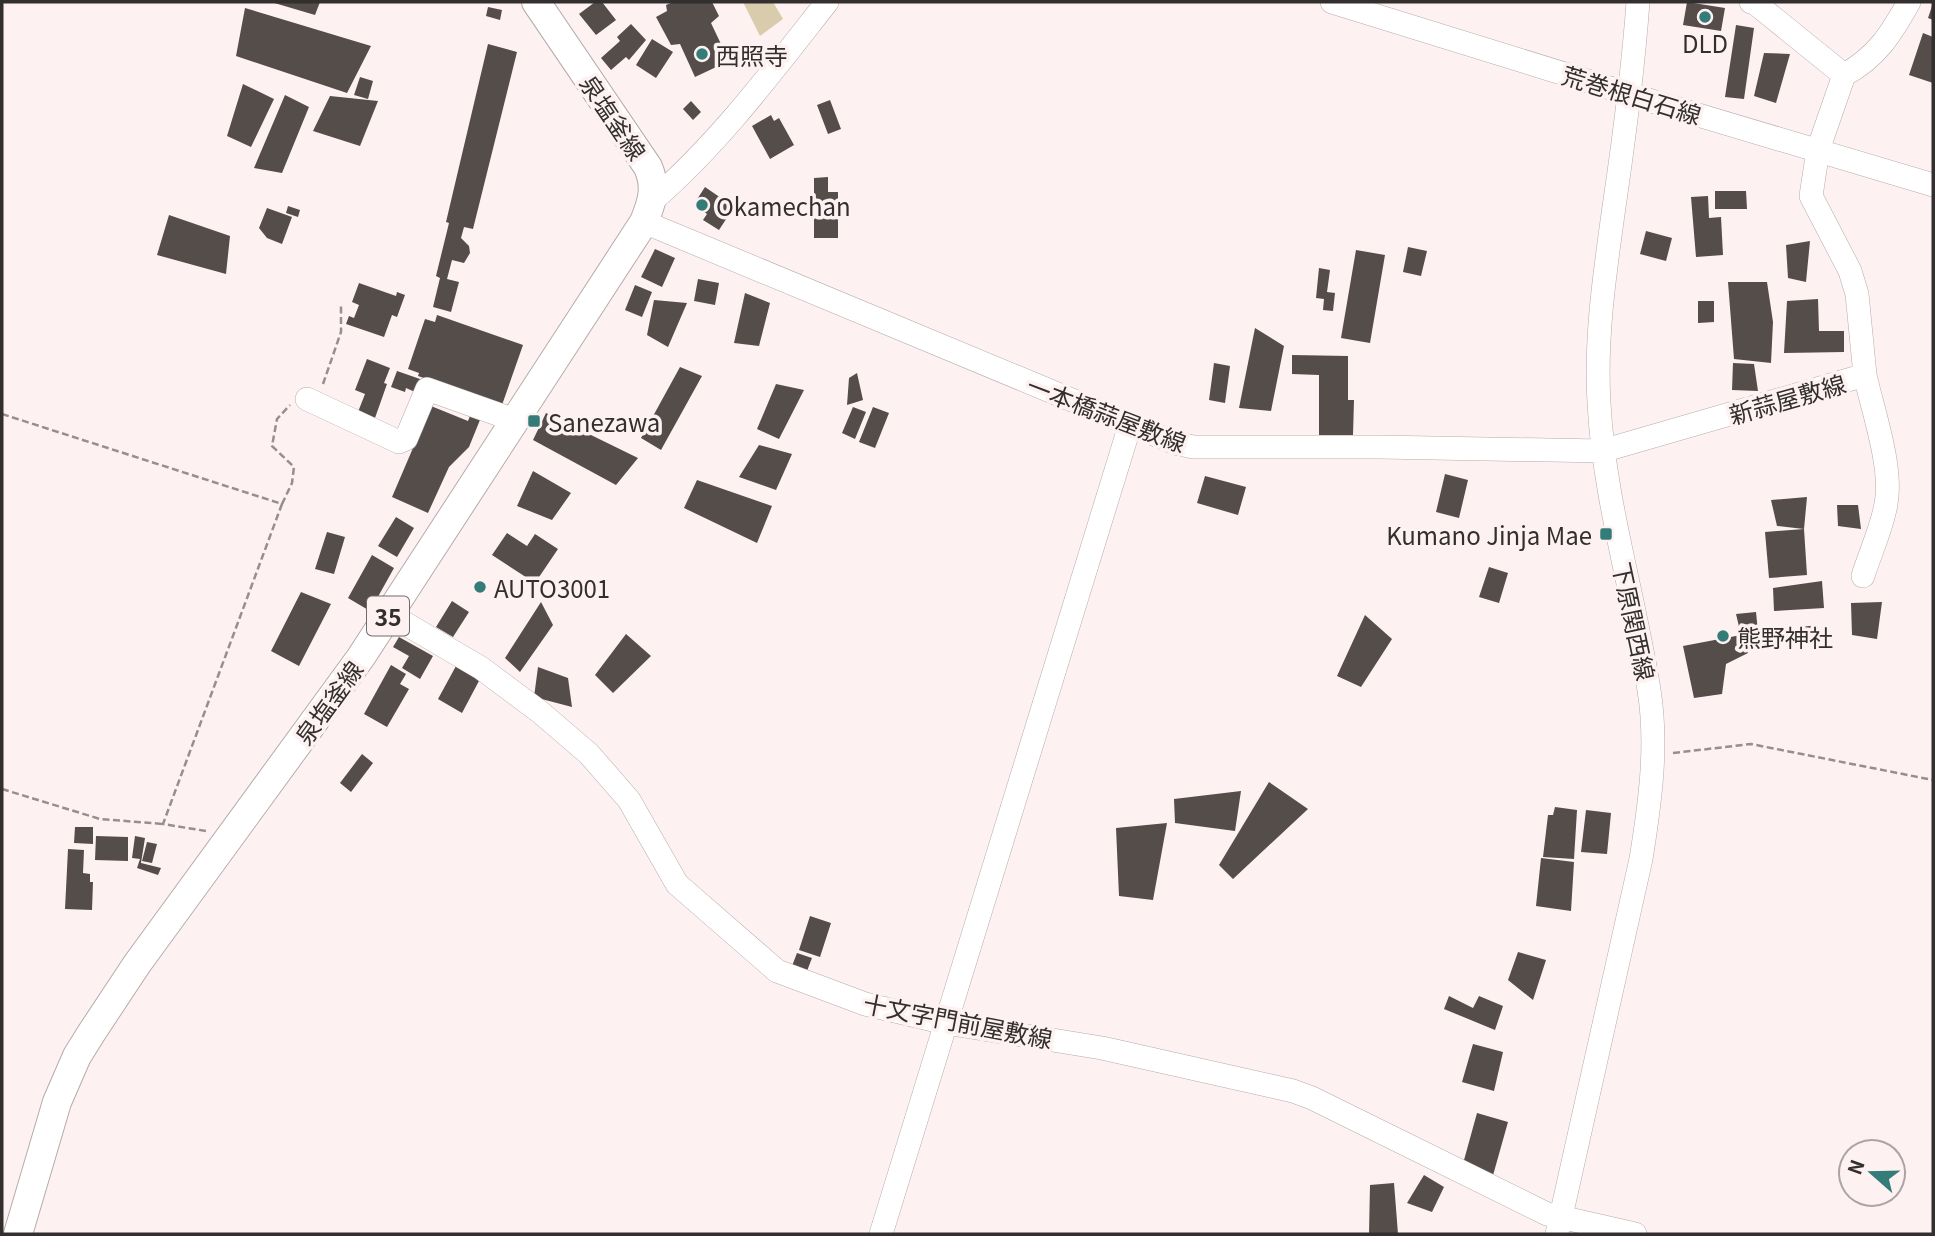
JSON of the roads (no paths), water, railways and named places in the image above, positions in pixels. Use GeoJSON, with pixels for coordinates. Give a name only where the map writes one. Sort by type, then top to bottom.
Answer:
{"type":"FeatureCollection","features":[{"type":"Feature","properties":{"kind":"main road","name":"泉塩釜線"},"geometry":{"type":"LineString","coordinates":[[24,1233],[57,1102],[77,1056],[136,964],[361,657],[648,212],[653,180],[648,167],[536,2]]}},
{"type":"Feature","properties":{"kind":"street"},"geometry":{"type":"LineString","coordinates":[[648,212],[739,115],[827,2]]}},
{"type":"Feature","properties":{"kind":"street","name":"荒巻根白石線"},"geometry":{"type":"LineString","coordinates":[[1332,2],[1933,185]]}},
{"type":"Feature","properties":{"kind":"street","name":"下原関西線"},"geometry":{"type":"LineString","coordinates":[[1559,1226],[1641,859],[1650,803],[1653,756],[1650,692],[1602,451],[1597,355],[1630,94],[1638,2]]}},
{"type":"Feature","properties":{"kind":"street"},"geometry":{"type":"LineString","coordinates":[[1751,2],[1844,75],[1864,64],[1890,36],[1909,2]]}},
{"type":"Feature","properties":{"kind":"street","name":"新蒜屋敷線"},"geometry":{"type":"LineString","coordinates":[[1602,451],[1865,375],[1857,294],[1850,271],[1811,196],[1818,150],[1844,75]]}},
{"type":"Feature","properties":{"kind":"street","name":"一本橋蒜屋敷線"},"geometry":{"type":"LineString","coordinates":[[648,212],[1175,443],[1193,447],[1602,451]]}},
{"type":"Feature","properties":{"kind":"street"},"geometry":{"type":"LineString","coordinates":[[1863,576],[1886,505],[1887,492],[1881,439],[1865,375]]}},
{"type":"Feature","properties":{"kind":"street"},"geometry":{"type":"LineString","coordinates":[[307,399],[399,442],[407,439],[427,389],[514,421]]}},
{"type":"Feature","properties":{"kind":"street"},"geometry":{"type":"LineString","coordinates":[[881,1234],[1129,425]]}},
{"type":"Feature","properties":{"kind":"street","name":"十文字門前屋敷線"},"geometry":{"type":"LineString","coordinates":[[389,614],[481,668],[540,712],[589,754],[629,800],[677,884],[777,971],[865,1004],[946,1023],[1102,1048],[1293,1091],[1547,1214],[1559,1226],[1635,1234]]}},
{"type":"Feature","properties":{"kind":"place","name":"DLD"},"geometry":{"type":"Point","coordinates":[1705,17]}},
{"type":"Feature","properties":{"kind":"place","name":"西照寺"},"geometry":{"type":"Point","coordinates":[702,54]}},
{"type":"Feature","properties":{"kind":"place","name":"Okamechan"},"geometry":{"type":"Point","coordinates":[702,205]}},
{"type":"Feature","properties":{"kind":"place","name":"Sanezawa"},"geometry":{"type":"Point","coordinates":[534,421]}},
{"type":"Feature","properties":{"kind":"place","name":"Kumano Jinja Mae"},"geometry":{"type":"Point","coordinates":[1606,534]}},
{"type":"Feature","properties":{"kind":"place","name":"AUTO3001"},"geometry":{"type":"Point","coordinates":[480,587]}},
{"type":"Feature","properties":{"kind":"place","name":"熊野神社"},"geometry":{"type":"Point","coordinates":[1723,636]}}]}
